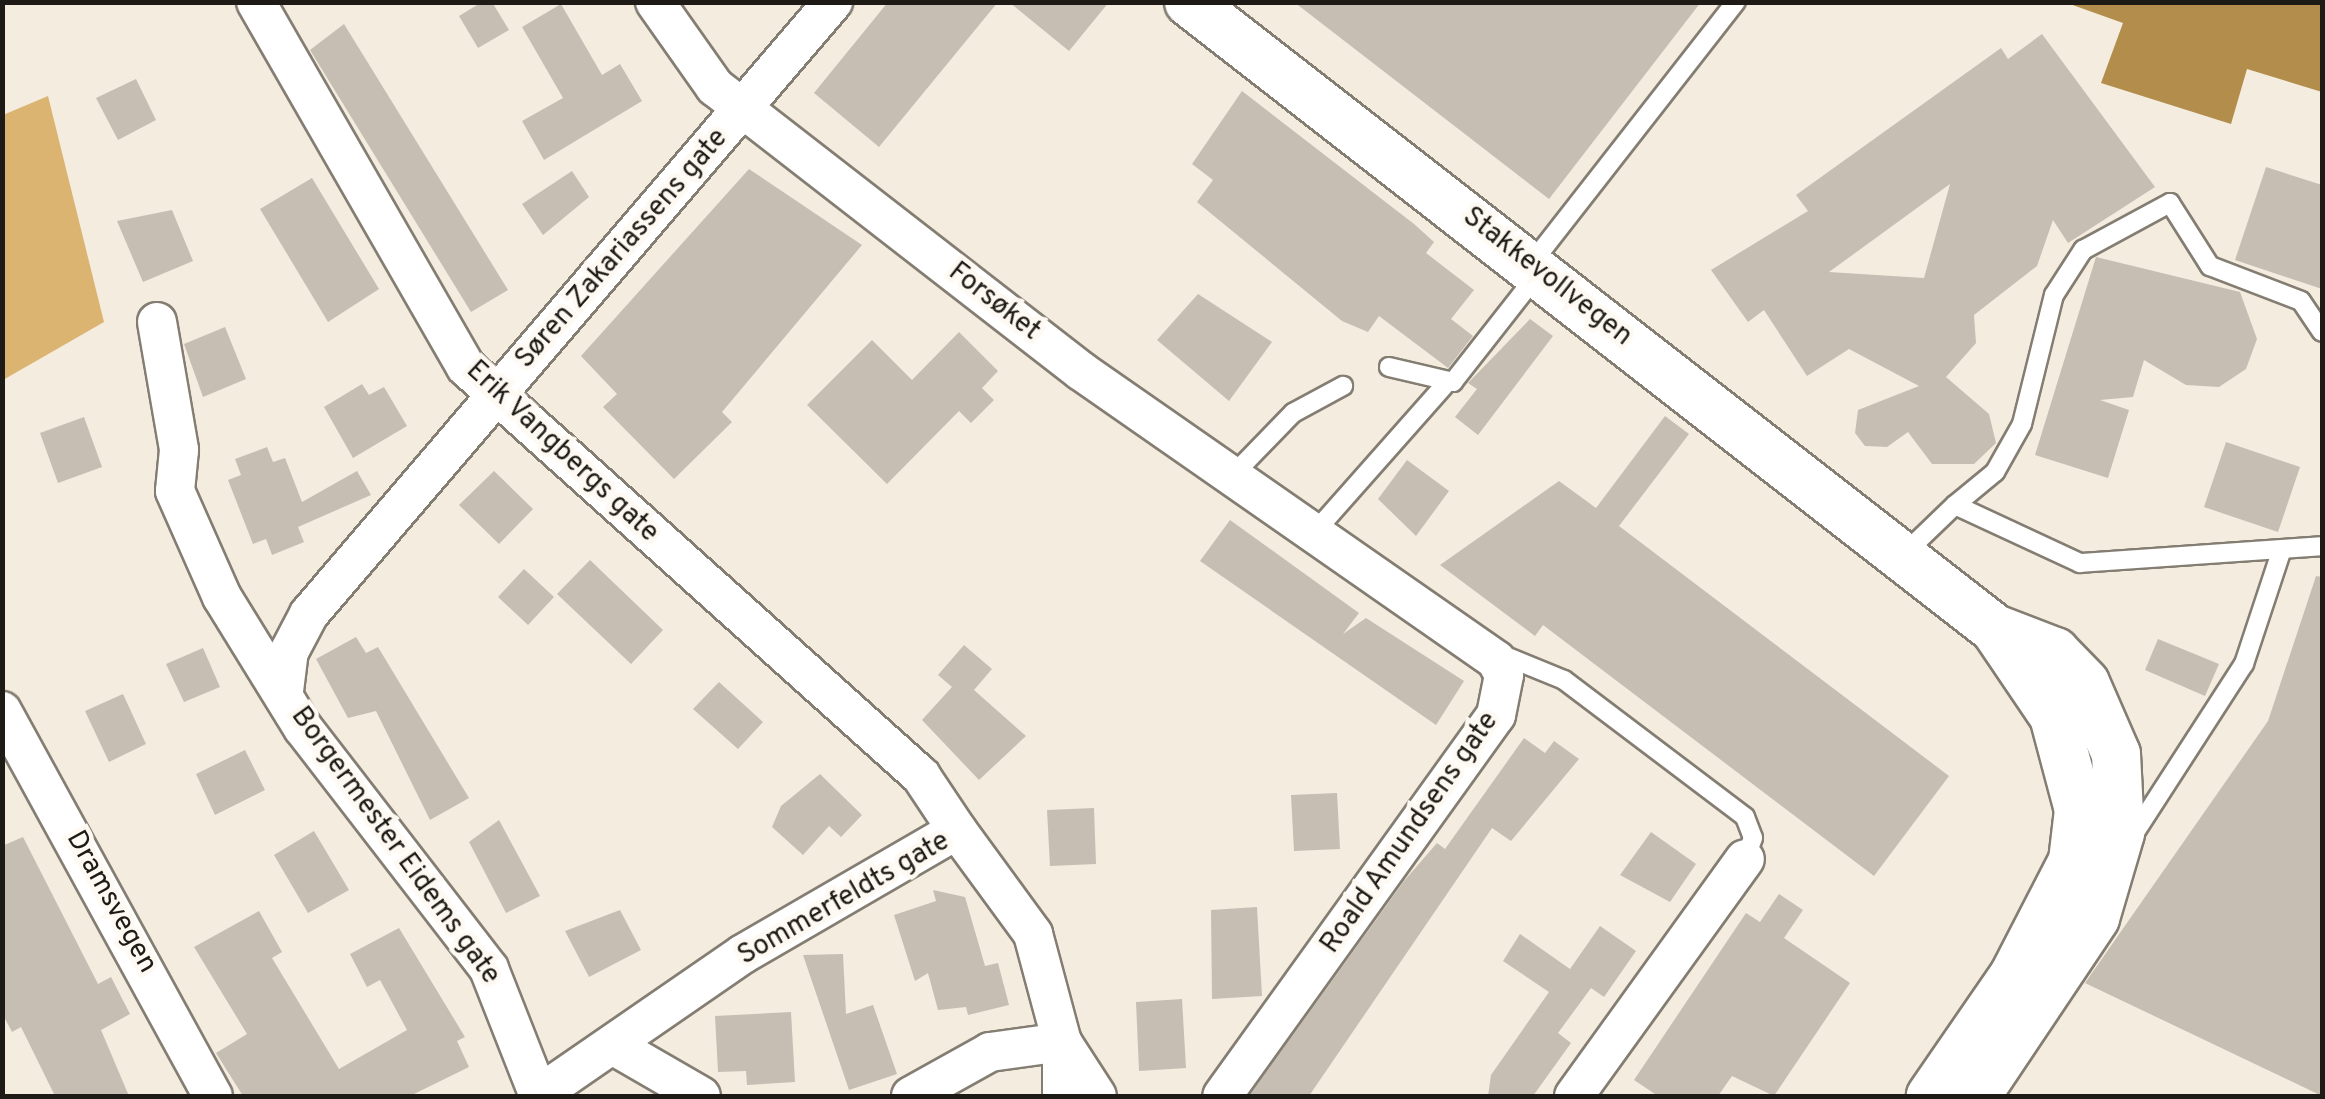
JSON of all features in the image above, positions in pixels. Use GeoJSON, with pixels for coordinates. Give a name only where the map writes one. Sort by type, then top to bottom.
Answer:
{"type":"FeatureCollection","features":[{"type":"Feature","properties":{"kind":"street","name":"Erik Vangbergs gate"},"geometry":{"type":"LineString","coordinates":[[256,2],[418,291],[494,397],[921,776],[957,830]]}},
{"type":"Feature","properties":{"kind":"street","name":"Forsøket"},"geometry":{"type":"LineString","coordinates":[[655,2],[715,87],[1239,485]]}},
{"type":"Feature","properties":{"kind":"street","name":"Søren Zakariassens gate"},"geometry":{"type":"LineString","coordinates":[[284,691],[289,652],[309,614],[832,2]]}},
{"type":"Feature","properties":{"kind":"street","name":"Stakkevollvegen"},"geometry":{"type":"LineString","coordinates":[[1190,2],[1903,554],[1994,629]]}},
{"type":"Feature","properties":{"kind":"street","name":"Borgermester Eidems gate"},"geometry":{"type":"LineString","coordinates":[[157,322],[179,450],[175,491],[222,598],[284,691],[489,969],[538,1096]]}},
{"type":"Feature","properties":{"kind":"street"},"geometry":{"type":"LineString","coordinates":[[1239,485],[1484,647]]}},
{"type":"Feature","properties":{"kind":"street"},"geometry":{"type":"LineString","coordinates":[[1976,1096],[2095,918],[2115,861],[2122,789],[2105,722],[2054,652],[1994,629]]}},
{"type":"Feature","properties":{"kind":"street"},"geometry":{"type":"LineString","coordinates":[[1932,1096],[2047,920],[2077,836],[2067,745],[1994,629]]}},
{"type":"Feature","properties":{"kind":"street","name":"Roald Amundsens gate"},"geometry":{"type":"LineString","coordinates":[[1222,1096],[1496,716],[1504,675],[1484,647]]}},
{"type":"Feature","properties":{"kind":"street","name":"Dramsvegen"},"geometry":{"type":"LineString","coordinates":[[2,711],[213,1096]]}},
{"type":"Feature","properties":{"kind":"street","name":"Sommerfeldts gate"},"geometry":{"type":"LineString","coordinates":[[538,1096],[616,1048],[743,954],[957,830],[1033,934],[1062,1042],[1062,1096]]}},
{"type":"Feature","properties":{"kind":"street"},"geometry":{"type":"LineString","coordinates":[[1574,1096],[1745,859]]}},
{"type":"Feature","properties":{"kind":"street"},"geometry":{"type":"LineString","coordinates":[[911,1096],[990,1052],[1062,1042],[1097,1096]]}},
{"type":"Feature","properties":{"kind":"street"},"geometry":{"type":"LineString","coordinates":[[616,1048],[701,1096]]}},
{"type":"Feature","properties":{"kind":"lane"},"geometry":{"type":"LineString","coordinates":[[1312,535],[1444,386],[1736,2]]}},
{"type":"Feature","properties":{"kind":"lane"},"geometry":{"type":"LineString","coordinates":[[1903,554],[1995,472],[2022,424],[2054,295],[2082,250],[2170,204],[2210,266],[2301,300],[2322,332]]}},
{"type":"Feature","properties":{"kind":"lane"},"geometry":{"type":"LineString","coordinates":[[1390,367],[1444,386]]}},
{"type":"Feature","properties":{"kind":"lane"},"geometry":{"type":"LineString","coordinates":[[1239,485],[1293,413],[1343,386]]}},
{"type":"Feature","properties":{"kind":"lane"},"geometry":{"type":"LineString","coordinates":[[1955,505],[2080,564],[2322,546]]}},
{"type":"Feature","properties":{"kind":"lane"},"geometry":{"type":"LineString","coordinates":[[2115,861],[2244,664],[2280,552]]}},
{"type":"Feature","properties":{"kind":"lane"},"geometry":{"type":"LineString","coordinates":[[1484,647],[1564,680],[1746,817],[1754,838],[1745,859]]}},
{"type":"Feature","properties":{"kind":"shaded area"},"geometry":{"type":"Polygon","coordinates":[[[2067,3],[2322,3],[2322,92],[2247,69],[2231,124],[2101,83],[2123,23],[2067,3]]]}},
{"type":"Feature","properties":{"kind":"shaded area"},"geometry":{"type":"Polygon","coordinates":[[[48,96],[104,322],[3,380],[3,115],[48,96]]]}},
{"type":"Feature","properties":{"kind":"building"},"geometry":{"type":"Polygon","coordinates":[[[482,2],[492,2],[509,30],[478,48],[459,16],[482,2]]]}},
{"type":"Feature","properties":{"kind":"building"},"geometry":{"type":"Polygon","coordinates":[[[888,2],[998,2],[879,147],[814,93],[888,2]]]}},
{"type":"Feature","properties":{"kind":"building"},"geometry":{"type":"Polygon","coordinates":[[[1009,2],[1109,2],[1069,51],[1009,2]]]}},
{"type":"Feature","properties":{"kind":"building"},"geometry":{"type":"Polygon","coordinates":[[[1294,2],[1701,2],[1549,199],[1294,2]]]}},
{"type":"Feature","properties":{"kind":"building"},"geometry":{"type":"Polygon","coordinates":[[[561,4],[602,75],[620,64],[642,101],[544,160],[522,121],[563,98],[522,27],[561,4]]]}},
{"type":"Feature","properties":{"kind":"building"},"geometry":{"type":"Polygon","coordinates":[[[344,24],[508,290],[471,312],[310,50],[344,24]]]}},
{"type":"Feature","properties":{"kind":"building"},"geometry":{"type":"Polygon","coordinates":[[[2042,34],[2155,187],[2068,243],[2053,220],[2037,266],[1974,315],[1976,343],[1946,377],[1989,414],[1996,443],[1974,464],[1932,464],[1908,432],[1887,447],[1865,446],[1855,433],[1858,410],[1919,386],[1849,349],[1807,376],[1764,310],[1748,322],[1711,270],[1808,211],[1796,195],[2001,48],[2008,59],[2042,34]],[[1950,184],[1829,272],[1924,278],[1950,184]]]}},
{"type":"Feature","properties":{"kind":"building"},"geometry":{"type":"Polygon","coordinates":[[[136,79],[156,120],[118,140],[96,98],[136,79]]]}},
{"type":"Feature","properties":{"kind":"building"},"geometry":{"type":"Polygon","coordinates":[[[1242,91],[1414,224],[1434,242],[1426,253],[1474,290],[1451,319],[1473,336],[1448,368],[1379,316],[1368,332],[1342,321],[1197,202],[1213,180],[1192,164],[1242,91]]]}},
{"type":"Feature","properties":{"kind":"building"},"geometry":{"type":"Polygon","coordinates":[[[2266,167],[2322,185],[2322,289],[2235,260],[2266,167]]]}},
{"type":"Feature","properties":{"kind":"building"},"geometry":{"type":"Polygon","coordinates":[[[749,169],[862,245],[722,412],[732,422],[674,479],[603,407],[617,394],[581,356],[749,169]]]}},
{"type":"Feature","properties":{"kind":"building"},"geometry":{"type":"Polygon","coordinates":[[[572,171],[589,197],[543,235],[522,204],[572,171]]]}},
{"type":"Feature","properties":{"kind":"building"},"geometry":{"type":"Polygon","coordinates":[[[312,178],[379,289],[328,322],[260,209],[312,178]]]}},
{"type":"Feature","properties":{"kind":"building"},"geometry":{"type":"Polygon","coordinates":[[[172,210],[193,261],[143,282],[117,221],[172,210]]]}},
{"type":"Feature","properties":{"kind":"building"},"geometry":{"type":"Polygon","coordinates":[[[2096,257],[2240,292],[2257,339],[2246,369],[2219,387],[2186,385],[2144,360],[2133,397],[2100,400],[2129,410],[2108,478],[2035,455],[2096,257]]]}},
{"type":"Feature","properties":{"kind":"building"},"geometry":{"type":"Polygon","coordinates":[[[1198,294],[1272,342],[1229,401],[1157,340],[1198,294]]]}},
{"type":"Feature","properties":{"kind":"building"},"geometry":{"type":"Polygon","coordinates":[[[1530,319],[1553,336],[1478,435],[1455,417],[1477,389],[1468,383],[1530,319]]]}},
{"type":"Feature","properties":{"kind":"building"},"geometry":{"type":"Polygon","coordinates":[[[225,327],[246,379],[203,397],[184,344],[225,327]]]}},
{"type":"Feature","properties":{"kind":"building"},"geometry":{"type":"Polygon","coordinates":[[[959,332],[998,371],[982,388],[994,400],[971,423],[959,411],[887,484],[807,405],[872,340],[912,380],[959,332]]]}},
{"type":"Feature","properties":{"kind":"building"},"geometry":{"type":"Polygon","coordinates":[[[362,384],[369,395],[384,387],[407,426],[353,458],[324,407],[362,384]]]}},
{"type":"Feature","properties":{"kind":"building"},"geometry":{"type":"Polygon","coordinates":[[[1665,416],[1689,434],[1619,526],[1949,776],[1874,876],[1543,625],[1535,636],[1440,565],[1559,481],[1596,508],[1665,416]]]}},
{"type":"Feature","properties":{"kind":"building"},"geometry":{"type":"Polygon","coordinates":[[[84,417],[102,467],[58,483],[40,433],[84,417]]]}},
{"type":"Feature","properties":{"kind":"building"},"geometry":{"type":"Polygon","coordinates":[[[2226,442],[2300,467],[2278,532],[2204,507],[2226,442]]]}},
{"type":"Feature","properties":{"kind":"building"},"geometry":{"type":"Polygon","coordinates":[[[267,447],[273,462],[285,458],[302,502],[357,471],[371,495],[298,527],[304,542],[272,555],[266,539],[253,544],[228,480],[241,475],[235,459],[267,447]]]}},
{"type":"Feature","properties":{"kind":"building"},"geometry":{"type":"Polygon","coordinates":[[[1407,460],[1449,491],[1416,536],[1378,499],[1407,460]]]}},
{"type":"Feature","properties":{"kind":"building"},"geometry":{"type":"Polygon","coordinates":[[[494,471],[533,509],[499,544],[459,505],[494,471]]]}},
{"type":"Feature","properties":{"kind":"building"},"geometry":{"type":"Polygon","coordinates":[[[1230,520],[1359,613],[1343,634],[1366,618],[1464,681],[1436,725],[1200,561],[1230,520]]]}},
{"type":"Feature","properties":{"kind":"building"},"geometry":{"type":"Polygon","coordinates":[[[590,560],[663,630],[631,664],[557,594],[590,560]]]}},
{"type":"Feature","properties":{"kind":"building"},"geometry":{"type":"Polygon","coordinates":[[[524,569],[554,597],[528,625],[498,597],[524,569]]]}},
{"type":"Feature","properties":{"kind":"building"},"geometry":{"type":"Polygon","coordinates":[[[2316,576],[2322,577],[2322,1096],[2085,983],[2268,721],[2316,576]]]}},
{"type":"Feature","properties":{"kind":"building"},"geometry":{"type":"Polygon","coordinates":[[[356,637],[366,653],[378,647],[469,798],[430,820],[376,711],[348,718],[316,659],[356,637]]]}},
{"type":"Feature","properties":{"kind":"building"},"geometry":{"type":"Polygon","coordinates":[[[2158,639],[2219,664],[2205,696],[2145,670],[2158,639]]]}},
{"type":"Feature","properties":{"kind":"building"},"geometry":{"type":"Polygon","coordinates":[[[964,645],[992,669],[974,690],[1026,736],[979,780],[922,720],[952,687],[938,675],[964,645]]]}},
{"type":"Feature","properties":{"kind":"building"},"geometry":{"type":"Polygon","coordinates":[[[203,648],[220,687],[184,702],[166,664],[203,648]]]}},
{"type":"Feature","properties":{"kind":"building"},"geometry":{"type":"Polygon","coordinates":[[[719,682],[763,722],[738,749],[693,709],[719,682]]]}},
{"type":"Feature","properties":{"kind":"building"},"geometry":{"type":"Polygon","coordinates":[[[123,694],[146,744],[109,762],[85,711],[123,694]]]}},
{"type":"Feature","properties":{"kind":"building"},"geometry":{"type":"Polygon","coordinates":[[[1524,738],[1545,753],[1554,741],[1579,759],[1511,841],[1492,828],[1309,1096],[1249,1096],[1404,881],[1437,843],[1445,849],[1524,738]]]}},
{"type":"Feature","properties":{"kind":"building"},"geometry":{"type":"Polygon","coordinates":[[[245,750],[265,790],[215,815],[196,774],[245,750]]]}},
{"type":"Feature","properties":{"kind":"building"},"geometry":{"type":"Polygon","coordinates":[[[820,774],[862,815],[841,837],[829,826],[803,855],[772,827],[781,806],[820,774]]]}},
{"type":"Feature","properties":{"kind":"building"},"geometry":{"type":"Polygon","coordinates":[[[1337,793],[1340,849],[1294,851],[1291,795],[1337,793]]]}},
{"type":"Feature","properties":{"kind":"building"},"geometry":{"type":"Polygon","coordinates":[[[1094,808],[1096,864],[1050,866],[1047,810],[1094,808]]]}},
{"type":"Feature","properties":{"kind":"building"},"geometry":{"type":"Polygon","coordinates":[[[499,820],[540,896],[506,913],[469,842],[499,820]]]}},
{"type":"Feature","properties":{"kind":"building"},"geometry":{"type":"Polygon","coordinates":[[[314,831],[349,890],[308,913],[274,855],[314,831]]]}},
{"type":"Feature","properties":{"kind":"building"},"geometry":{"type":"Polygon","coordinates":[[[1651,832],[1696,864],[1670,902],[1620,875],[1651,832]]]}},
{"type":"Feature","properties":{"kind":"building"},"geometry":{"type":"Polygon","coordinates":[[[23,837],[98,984],[111,977],[130,1014],[101,1030],[129,1096],[55,1096],[21,1027],[12,1032],[2,1013],[2,846],[23,837]]]}},
{"type":"Feature","properties":{"kind":"building"},"geometry":{"type":"Polygon","coordinates":[[[933,890],[965,897],[985,966],[998,963],[1009,1005],[968,1015],[966,1007],[938,1010],[928,973],[915,981],[894,915],[936,901],[933,890]]]}},
{"type":"Feature","properties":{"kind":"building"},"geometry":{"type":"Polygon","coordinates":[[[1779,894],[1803,910],[1784,938],[1850,983],[1774,1096],[1732,1076],[1718,1096],[1658,1096],[1634,1080],[1746,913],[1760,922],[1779,894]]]}},
{"type":"Feature","properties":{"kind":"building"},"geometry":{"type":"Polygon","coordinates":[[[1257,907],[1262,996],[1212,999],[1211,910],[1257,907]]]}},
{"type":"Feature","properties":{"kind":"building"},"geometry":{"type":"Polygon","coordinates":[[[620,910],[641,950],[589,977],[565,931],[620,910]]]}},
{"type":"Feature","properties":{"kind":"building"},"geometry":{"type":"Polygon","coordinates":[[[259,911],[282,952],[272,958],[339,1069],[407,1030],[380,980],[367,987],[350,954],[399,928],[465,1037],[457,1041],[469,1067],[410,1096],[243,1096],[216,1053],[247,1034],[194,947],[259,911]]]}},
{"type":"Feature","properties":{"kind":"building"},"geometry":{"type":"Polygon","coordinates":[[[1600,926],[1636,951],[1604,997],[1591,988],[1558,1033],[1571,1043],[1533,1096],[1488,1096],[1491,1075],[1549,992],[1503,961],[1520,934],[1570,969],[1600,926]]]}},
{"type":"Feature","properties":{"kind":"building"},"geometry":{"type":"Polygon","coordinates":[[[843,954],[846,1014],[873,1005],[897,1074],[849,1090],[803,955],[843,954]]]}},
{"type":"Feature","properties":{"kind":"building"},"geometry":{"type":"Polygon","coordinates":[[[1182,999],[1186,1068],[1139,1071],[1136,1002],[1182,999]]]}},
{"type":"Feature","properties":{"kind":"building"},"geometry":{"type":"Polygon","coordinates":[[[791,1012],[795,1082],[747,1085],[746,1071],[718,1072],[715,1016],[791,1012]]]}}]}
